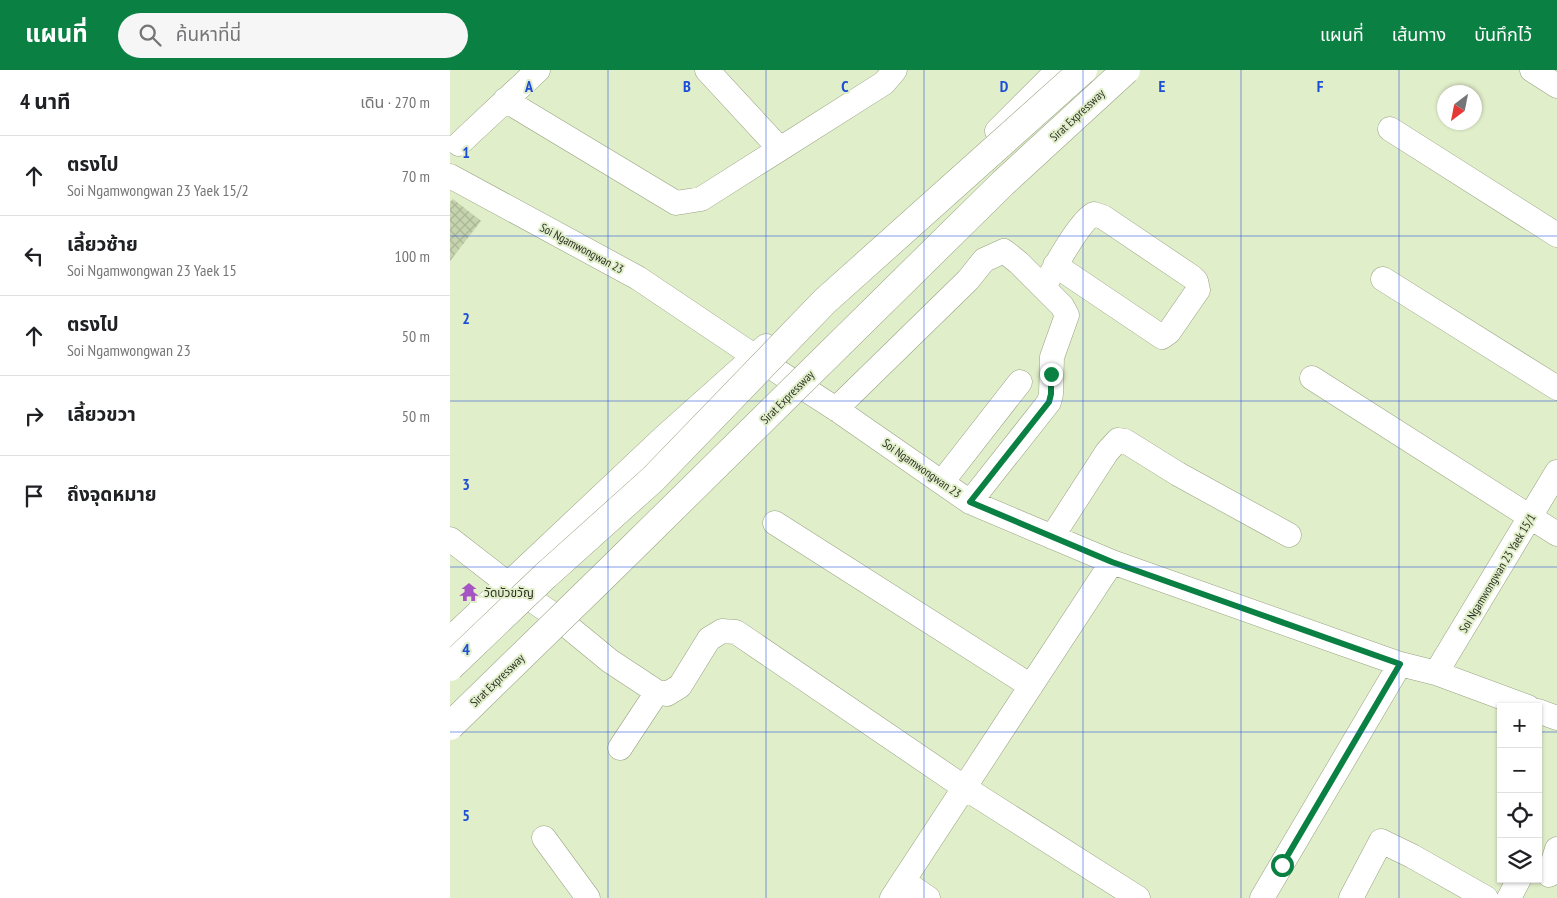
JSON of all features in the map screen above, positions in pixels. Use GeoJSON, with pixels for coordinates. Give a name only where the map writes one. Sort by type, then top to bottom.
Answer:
{"type":"FeatureCollection","features":[{"type":"Feature","properties":{"kind":"highway"},"geometry":{"type":"LineString","coordinates":[[450,667],[544,576],[653,479],[825,301],[1084,70]]}},
{"type":"Feature","properties":{"kind":"highway","name":"Sirat Expressway"},"geometry":{"type":"LineString","coordinates":[[450,726],[996,190],[1126,70]]}},
{"type":"Feature","properties":{"kind":"street"},"geometry":{"type":"LineString","coordinates":[[459,144],[538,70]]}},
{"type":"Feature","properties":{"kind":"street"},"geometry":{"type":"LineString","coordinates":[[706,70],[779,148]]}},
{"type":"Feature","properties":{"kind":"street"},"geometry":{"type":"LineString","coordinates":[[505,100],[676,203],[701,199],[884,83],[895,70]]}},
{"type":"Feature","properties":{"kind":"street"},"geometry":{"type":"LineString","coordinates":[[450,639],[664,437],[859,265],[1058,70]]}},
{"type":"Feature","properties":{"kind":"street"},"geometry":{"type":"LineString","coordinates":[[1532,70],[1557,86]]}},
{"type":"Feature","properties":{"kind":"street"},"geometry":{"type":"LineString","coordinates":[[1390,129],[1557,235]]}},
{"type":"Feature","properties":{"kind":"street","name":"Soi Ngamwongwan 23"},"geometry":{"type":"LineString","coordinates":[[450,176],[638,278],[836,409],[970,502],[1112,562],[1400,664],[1436,673],[1517,703]]}},
{"type":"Feature","properties":{"kind":"street"},"geometry":{"type":"LineString","coordinates":[[1044,288],[1055,265],[1086,220],[1090,215],[1098,214],[1192,277],[1196,282],[1198,290],[1170,332],[1162,337],[1055,265]]}},
{"type":"Feature","properties":{"kind":"street"},"geometry":{"type":"LineString","coordinates":[[836,409],[968,280],[984,260],[1004,251],[1044,288],[1065,310],[1066,315],[1052,357],[1049,402],[970,502]]}},
{"type":"Feature","properties":{"kind":"street"},"geometry":{"type":"LineString","coordinates":[[1383,279],[1557,388]]}},
{"type":"Feature","properties":{"kind":"street"},"geometry":{"type":"LineString","coordinates":[[1312,378],[1557,534]]}},
{"type":"Feature","properties":{"kind":"street"},"geometry":{"type":"LineString","coordinates":[[942,482],[1020,382]]}},
{"type":"Feature","properties":{"kind":"street"},"geometry":{"type":"LineString","coordinates":[[1052,537],[1107,452],[1118,440],[1125,442],[1178,474],[1289,535]]}},
{"type":"Feature","properties":{"kind":"street","name":"Soi Ngamwongwan 23 Yaek 15/1"},"geometry":{"type":"LineString","coordinates":[[1436,673],[1557,472]]}},
{"type":"Feature","properties":{"kind":"street"},"geometry":{"type":"LineString","coordinates":[[775,523],[1031,686]]}},
{"type":"Feature","properties":{"kind":"street"},"geometry":{"type":"LineString","coordinates":[[450,539],[508,584],[554,615],[610,661],[648,688],[657,692],[667,694],[680,686],[709,639],[722,631],[736,632],[965,788],[1138,898]]}},
{"type":"Feature","properties":{"kind":"street"},"geometry":{"type":"LineString","coordinates":[[928,898],[898,889],[1112,562]]}},
{"type":"Feature","properties":{"kind":"street"},"geometry":{"type":"LineString","coordinates":[[1262,898],[1400,664]]}},
{"type":"Feature","properties":{"kind":"street"},"geometry":{"type":"LineString","coordinates":[[620,748],[657,692]]}},
{"type":"Feature","properties":{"kind":"street"},"geometry":{"type":"LineString","coordinates":[[1542,712],[1557,718]]}},
{"type":"Feature","properties":{"kind":"street"},"geometry":{"type":"LineString","coordinates":[[544,838],[588,898]]}},
{"type":"Feature","properties":{"kind":"street"},"geometry":{"type":"LineString","coordinates":[[1352,898],[1381,841],[1412,856],[1486,898]]}},
{"type":"Feature","properties":{"kind":"street"},"geometry":{"type":"LineString","coordinates":[[1548,876],[1557,849]]}},
{"type":"Feature","properties":{"kind":"street"},"geometry":{"type":"LineString","coordinates":[[1509,898],[1517,883]]}},
{"type":"Feature","properties":{"kind":"building"},"geometry":{"type":"Polygon","coordinates":[[[453,199],[481,221],[450,261],[450,202],[453,199]]]}},
{"type":"Feature","properties":{"kind":"place","name":"วัดบัวขวัญ"},"geometry":{"type":"Point","coordinates":[469,592]}},
{"type":"Feature","properties":{"kind":"route"},"geometry":{"type":"LineString","coordinates":[[1051,374],[1052,388],[1049,402],[970,502],[1112,562],[1400,664],[1282,865]]}}]}
